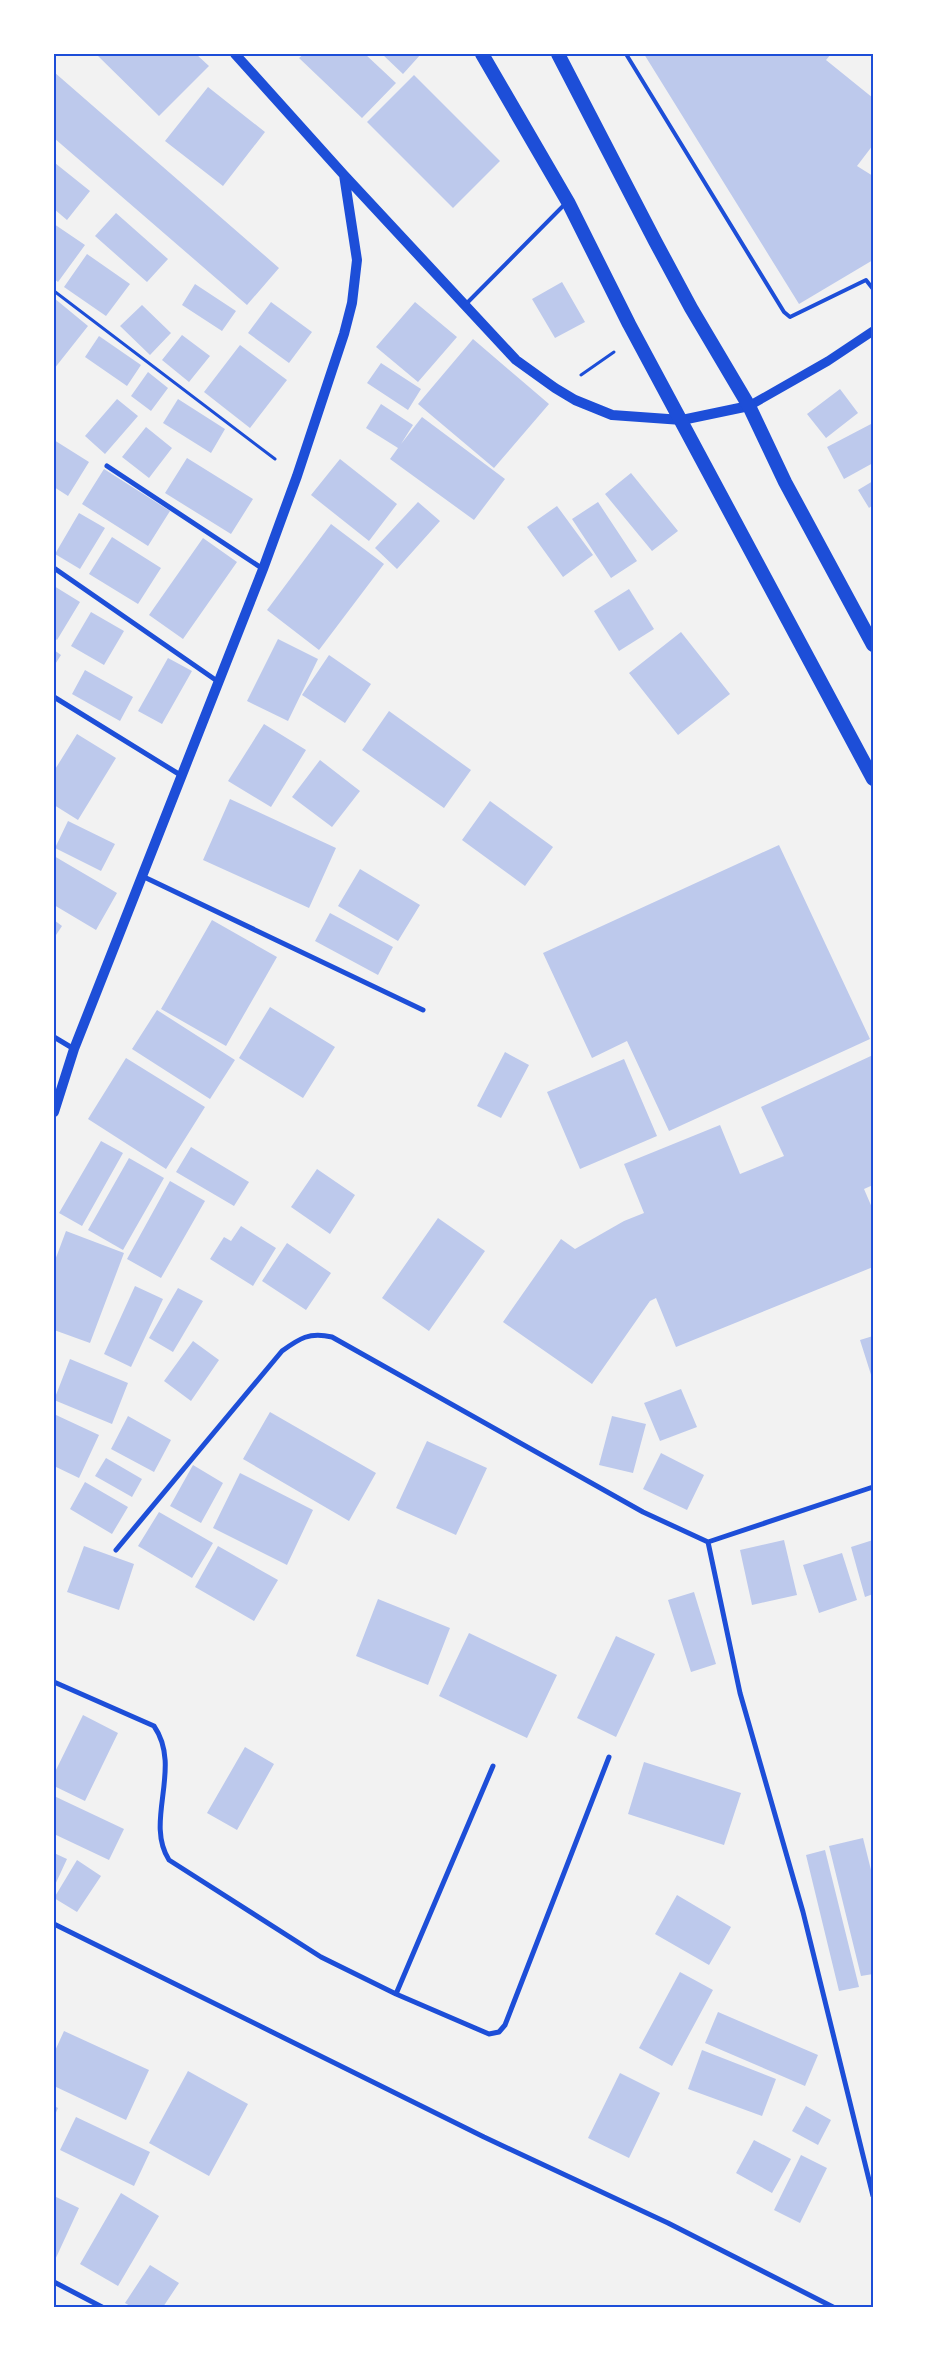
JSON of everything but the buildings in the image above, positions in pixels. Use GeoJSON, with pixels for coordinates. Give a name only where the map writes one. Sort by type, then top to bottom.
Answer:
{"type":"FeatureCollection","features":[{"type":"Feature","properties":{"kind":"highway"},"geometry":{"type":"LineString","coordinates":[[482,54],[568,202],[629,324],[873,779]]}},
{"type":"Feature","properties":{"kind":"highway"},"geometry":{"type":"LineString","coordinates":[[558,54],[691,308],[749,406],[785,482],[873,644]]}},
{"type":"Feature","properties":{"kind":"main road"},"geometry":{"type":"LineString","coordinates":[[235,54],[344,176],[516,360],[575,400],[612,415],[682,420],[749,406]]}},
{"type":"Feature","properties":{"kind":"main road"},"geometry":{"type":"LineString","coordinates":[[54,1112],[74,1049],[220,683],[263,569],[297,476],[352,303],[357,260],[344,176]]}},
{"type":"Feature","properties":{"kind":"street"},"geometry":{"type":"LineString","coordinates":[[749,406],[828,361],[873,331]]}},
{"type":"Feature","properties":{"kind":"street"},"geometry":{"type":"LineString","coordinates":[[107,466],[263,569]]}},
{"type":"Feature","properties":{"kind":"street"},"geometry":{"type":"LineString","coordinates":[[54,568],[220,683]]}},
{"type":"Feature","properties":{"kind":"street"},"geometry":{"type":"LineString","coordinates":[[54,697],[182,776]]}},
{"type":"Feature","properties":{"kind":"street"},"geometry":{"type":"LineString","coordinates":[[142,876],[424,1010]]}},
{"type":"Feature","properties":{"kind":"street"},"geometry":{"type":"LineString","coordinates":[[54,1037],[74,1049]]}},
{"type":"Feature","properties":{"kind":"street"},"geometry":{"type":"LineString","coordinates":[[116,1550],[282,1351],[299,1339],[317,1334],[332,1337],[643,1512],[708,1542],[873,1487]]}},
{"type":"Feature","properties":{"kind":"street"},"geometry":{"type":"LineString","coordinates":[[708,1542],[740,1693],[803,1912],[873,2196]]}},
{"type":"Feature","properties":{"kind":"street"},"geometry":{"type":"LineString","coordinates":[[54,1682],[154,1726],[161,1736],[167,1759],[160,1833],[164,1851],[169,1860],[321,1956],[396,1994],[489,2034],[499,2032],[505,2025],[610,1757]]}},
{"type":"Feature","properties":{"kind":"street"},"geometry":{"type":"LineString","coordinates":[[396,1994],[493,1766]]}},
{"type":"Feature","properties":{"kind":"street"},"geometry":{"type":"LineString","coordinates":[[54,1924],[484,2137],[668,2223],[834,2307]]}},
{"type":"Feature","properties":{"kind":"street"},"geometry":{"type":"LineString","coordinates":[[54,2282],[102,2307]]}},
{"type":"Feature","properties":{"kind":"lane"},"geometry":{"type":"LineString","coordinates":[[626,54],[784,312],[790,317],[866,280],[873,289]]}},
{"type":"Feature","properties":{"kind":"lane"},"geometry":{"type":"LineString","coordinates":[[465,306],[568,202]]}},
{"type":"Feature","properties":{"kind":"path"},"geometry":{"type":"LineString","coordinates":[[54,291],[297,476]]}}]}
